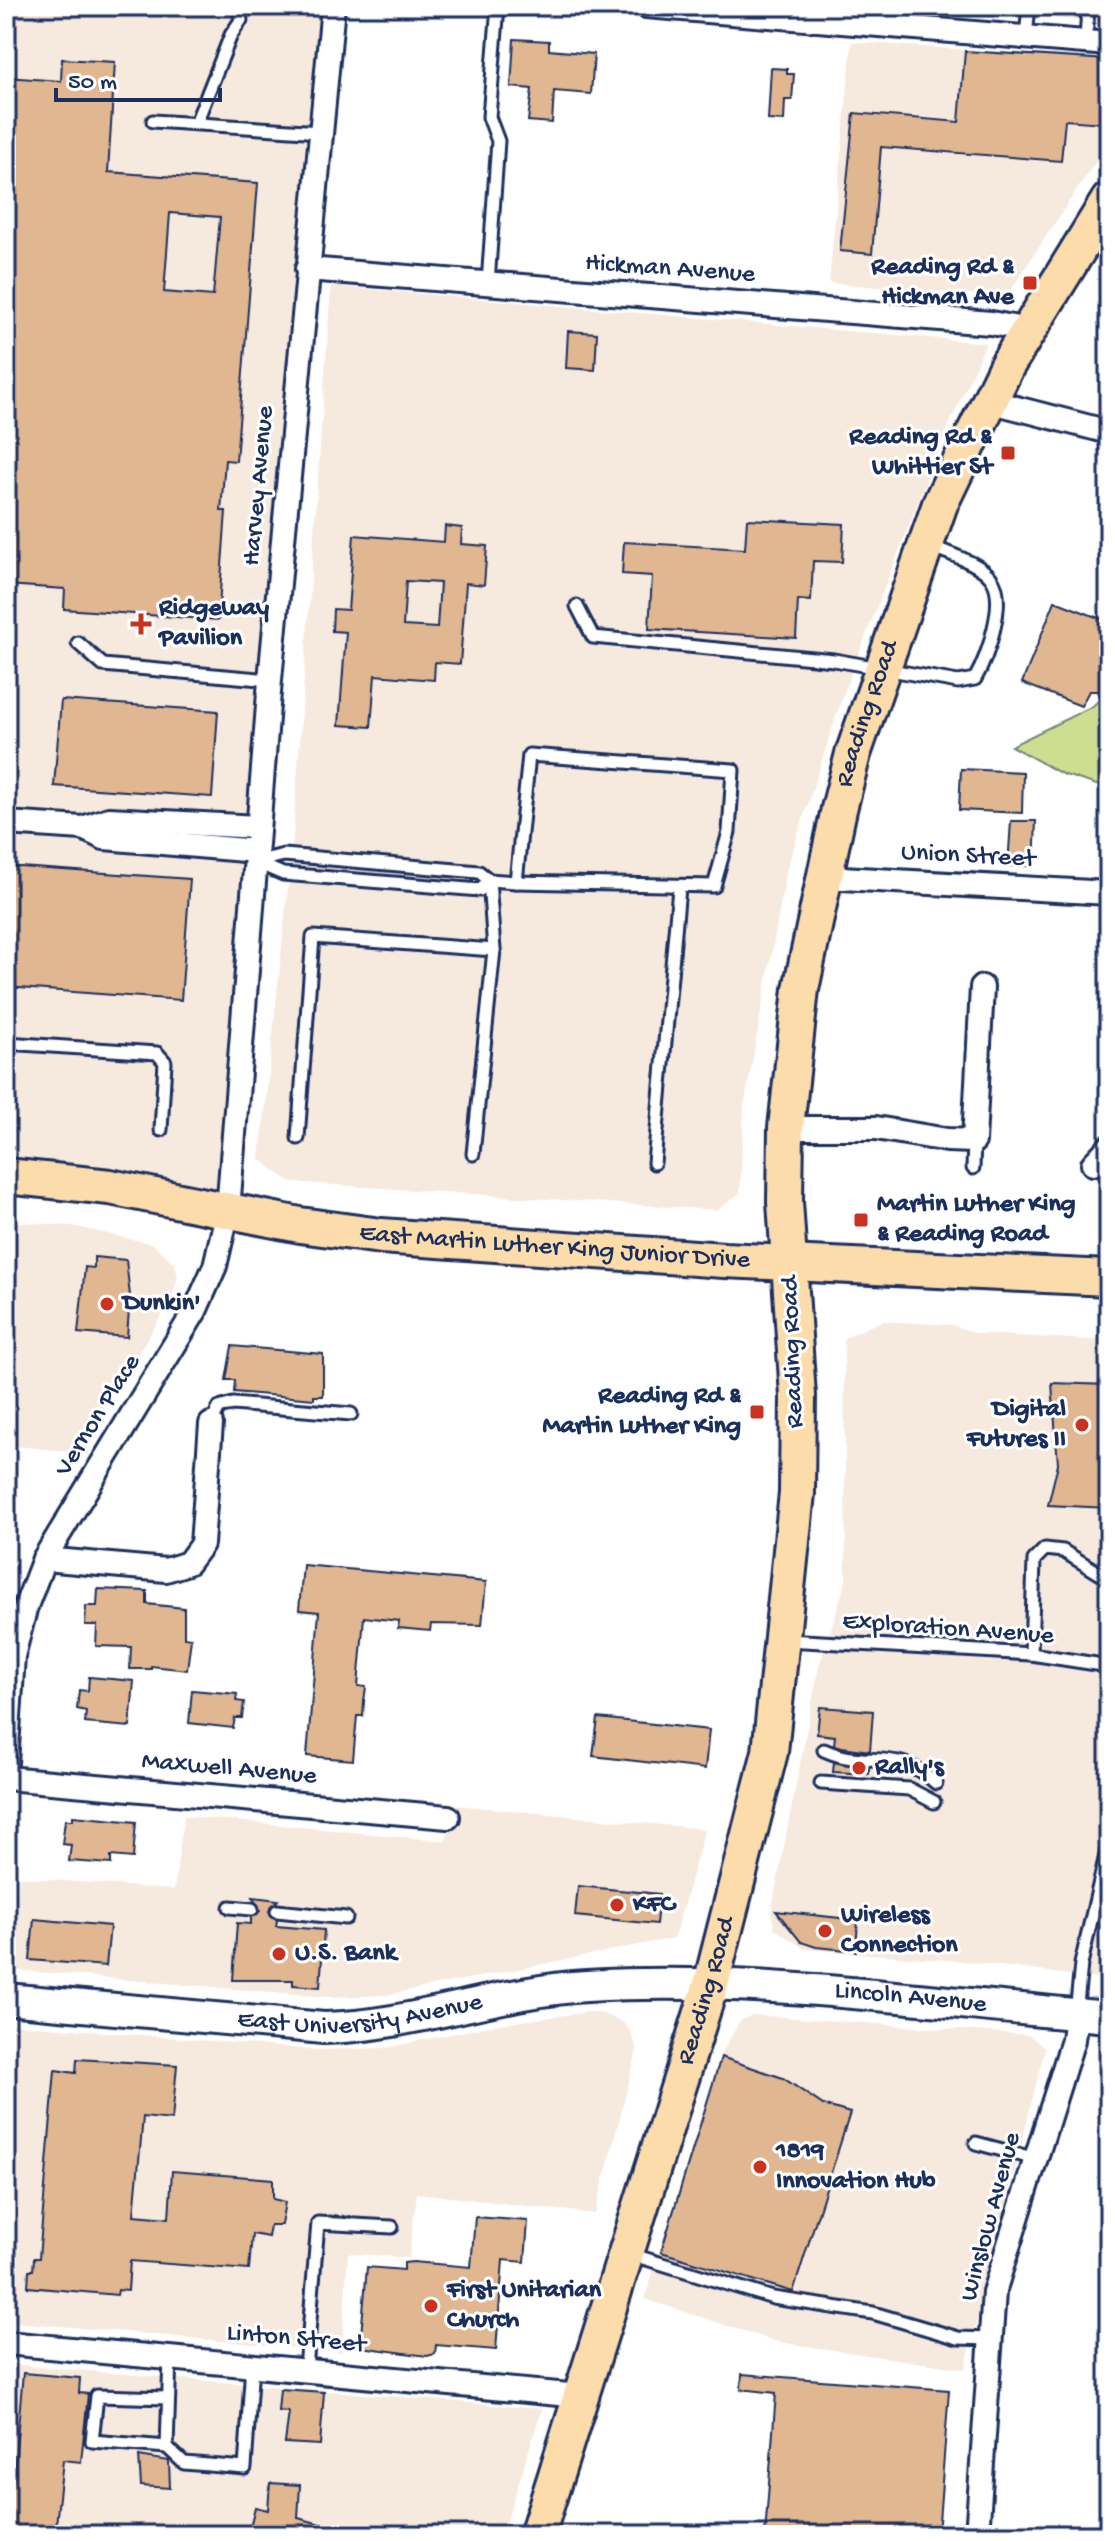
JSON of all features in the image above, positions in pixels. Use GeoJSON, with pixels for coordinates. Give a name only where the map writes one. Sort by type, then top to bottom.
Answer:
{"type":"FeatureCollection","features":[{"type":"Feature","properties":{"kind":"main road","name":"Reading Road"},"geometry":{"type":"LineString","coordinates":[[537,2535],[711,1984],[764,1778],[783,1640],[797,1493],[798,1396],[785,1202],[786,1128],[801,989],[853,754],[940,504],[989,401],[1028,330],[1109,200]]}},
{"type":"Feature","properties":{"kind":"main road","name":"East Martin Luther King Junior Drive"},"geometry":{"type":"LineString","coordinates":[[6,1176],[110,1187],[381,1236],[1109,1278]]}},
{"type":"Feature","properties":{"kind":"street","name":"Harvey Avenue"},"geometry":{"type":"LineString","coordinates":[[228,1210],[270,680],[333,6]]}},
{"type":"Feature","properties":{"kind":"street"},"geometry":{"type":"LineString","coordinates":[[646,6],[851,14],[1026,37],[1109,44]]}},
{"type":"Feature","properties":{"kind":"street","name":"Hickman Avenue"},"geometry":{"type":"LineString","coordinates":[[307,269],[991,323],[1028,330]]}},
{"type":"Feature","properties":{"kind":"street"},"geometry":{"type":"LineString","coordinates":[[989,401],[1109,432]]}},
{"type":"Feature","properties":{"kind":"street"},"geometry":{"type":"LineString","coordinates":[[83,828],[109,819],[258,827]]}},
{"type":"Feature","properties":{"kind":"street"},"geometry":{"type":"LineString","coordinates":[[6,823],[83,828],[104,838],[256,856]]}},
{"type":"Feature","properties":{"kind":"street","name":"Union Street"},"geometry":{"type":"LineString","coordinates":[[824,877],[1109,893]]}},
{"type":"Feature","properties":{"kind":"street"},"geometry":{"type":"LineString","coordinates":[[786,1128],[876,1128],[947,1140],[974,1141],[982,987]]}},
{"type":"Feature","properties":{"kind":"street"},"geometry":{"type":"LineString","coordinates":[[1093,1164],[1109,1147]]}},
{"type":"Feature","properties":{"kind":"street","name":"Vernon Place"},"geometry":{"type":"LineString","coordinates":[[6,1763],[13,1656],[26,1606],[44,1559],[203,1296],[215,1266],[228,1210]]}},
{"type":"Feature","properties":{"kind":"street"},"geometry":{"type":"LineString","coordinates":[[44,1559],[166,1570],[188,1563],[202,1544],[211,1424]]}},
{"type":"Feature","properties":{"kind":"street","name":"Maxwell Avenue"},"geometry":{"type":"LineString","coordinates":[[6,1778],[448,1817]]}},
{"type":"Feature","properties":{"kind":"street","name":"East University Avenue"},"geometry":{"type":"LineString","coordinates":[[6,1999],[324,2028],[365,2027],[554,1990],[711,1984]]}},
{"type":"Feature","properties":{"kind":"street","name":"Lincoln Avenue"},"geometry":{"type":"LineString","coordinates":[[711,1984],[1109,2017]]}},
{"type":"Feature","properties":{"kind":"street","name":"Winslow Avenue"},"geometry":{"type":"LineString","coordinates":[[977,2535],[994,2292],[1073,2040],[1076,2014]]}},
{"type":"Feature","properties":{"kind":"street","name":"Linton Street"},"geometry":{"type":"LineString","coordinates":[[6,2343],[580,2396]]}},
{"type":"Feature","properties":{"kind":"lane"},"geometry":{"type":"LineString","coordinates":[[196,123],[231,35],[241,20],[238,6]]}},
{"type":"Feature","properties":{"kind":"lane"},"geometry":{"type":"LineString","coordinates":[[488,283],[498,141],[489,117],[498,6]]}},
{"type":"Feature","properties":{"kind":"lane"},"geometry":{"type":"LineString","coordinates":[[1026,37],[1029,6]]}},
{"type":"Feature","properties":{"kind":"lane"},"geometry":{"type":"LineString","coordinates":[[1086,42],[1088,6]]}},
{"type":"Feature","properties":{"kind":"lane"},"geometry":{"type":"LineString","coordinates":[[153,121],[321,132]]}},
{"type":"Feature","properties":{"kind":"lane"},"geometry":{"type":"LineString","coordinates":[[577,606],[593,637],[884,667],[958,682],[975,679],[995,626],[997,591],[991,577],[926,544]]}},
{"type":"Feature","properties":{"kind":"lane"},"geometry":{"type":"LineString","coordinates":[[78,643],[103,665],[270,680]]}},
{"type":"Feature","properties":{"kind":"lane"},"geometry":{"type":"LineString","coordinates":[[256,856],[284,855],[479,872],[489,880],[516,882],[679,888],[714,886],[729,832],[733,770],[529,755],[516,882]]}},
{"type":"Feature","properties":{"kind":"lane"},"geometry":{"type":"LineString","coordinates":[[256,856],[283,874],[480,890],[489,880]]}},
{"type":"Feature","properties":{"kind":"lane"},"geometry":{"type":"LineString","coordinates":[[473,1154],[494,950],[489,880]]}},
{"type":"Feature","properties":{"kind":"lane"},"geometry":{"type":"LineString","coordinates":[[654,1163],[679,888]]}},
{"type":"Feature","properties":{"kind":"lane"},"geometry":{"type":"LineString","coordinates":[[298,1138],[313,937],[494,950]]}},
{"type":"Feature","properties":{"kind":"lane"},"geometry":{"type":"LineString","coordinates":[[6,1043],[157,1053],[165,1062],[161,1130]]}},
{"type":"Feature","properties":{"kind":"lane"},"geometry":{"type":"LineString","coordinates":[[973,1168],[974,1141]]}},
{"type":"Feature","properties":{"kind":"lane"},"geometry":{"type":"LineString","coordinates":[[211,1424],[219,1408],[233,1404],[351,1414]]}},
{"type":"Feature","properties":{"kind":"lane"},"geometry":{"type":"LineString","coordinates":[[1031,1654],[1034,1560],[1045,1549],[1063,1551],[1109,1579]]}},
{"type":"Feature","properties":{"kind":"lane","name":"Exploration Avenue"},"geometry":{"type":"LineString","coordinates":[[783,1640],[1031,1654],[1109,1666]]}},
{"type":"Feature","properties":{"kind":"lane"},"geometry":{"type":"LineString","coordinates":[[824,1750],[836,1755],[915,1765],[936,1783]]}},
{"type":"Feature","properties":{"kind":"lane"},"geometry":{"type":"LineString","coordinates":[[821,1783],[909,1789],[934,1802]]}},
{"type":"Feature","properties":{"kind":"lane"},"geometry":{"type":"LineString","coordinates":[[1076,2014],[1081,1964],[1109,1842]]}},
{"type":"Feature","properties":{"kind":"lane"},"geometry":{"type":"LineString","coordinates":[[230,1907],[252,1909]]}},
{"type":"Feature","properties":{"kind":"lane"},"geometry":{"type":"LineString","coordinates":[[277,1911],[346,1918]]}},
{"type":"Feature","properties":{"kind":"lane"},"geometry":{"type":"LineString","coordinates":[[976,2143],[1036,2159]]}},
{"type":"Feature","properties":{"kind":"lane"},"geometry":{"type":"LineString","coordinates":[[306,2369],[318,2223],[392,2227]]}},
{"type":"Feature","properties":{"kind":"lane"},"geometry":{"type":"LineString","coordinates":[[626,2252],[773,2298],[873,2313],[958,2338],[991,2339]]}},
{"type":"Feature","properties":{"kind":"lane"},"geometry":{"type":"LineString","coordinates":[[167,2447],[170,2357]]}},
{"type":"Feature","properties":{"kind":"lane"},"geometry":{"type":"LineString","coordinates":[[168,2398],[97,2396],[92,2441],[167,2447],[184,2463],[245,2468],[253,2364]]}},
{"type":"Feature","properties":{"kind":"shaded area","name":"Ridgeway Pavilion"},"geometry":{"type":"Polygon","coordinates":[[[6,6],[333,6],[228,1210],[6,1176],[6,6]]]}},
{"type":"Feature","properties":{"kind":"shaded area"},"geometry":{"type":"Polygon","coordinates":[[[1009,6],[1109,6],[1109,23],[1009,14],[1009,6]]]}},
{"type":"Feature","properties":{"kind":"shaded area"},"geometry":{"type":"Polygon","coordinates":[[[852,42],[1109,60],[1109,141],[1006,297],[829,283],[852,42]]]}},
{"type":"Feature","properties":{"kind":"shaded area"},"geometry":{"type":"Polygon","coordinates":[[[331,286],[986,343],[941,443],[846,686],[787,868],[744,1107],[740,1193],[717,1210],[290,1182],[260,1159],[293,839],[331,286]]]}},
{"type":"Feature","properties":{"kind":"shaded area"},"geometry":{"type":"Polygon","coordinates":[[[6,1221],[72,1226],[153,1244],[174,1263],[178,1276],[171,1301],[75,1452],[6,1445],[6,1221]]]}},
{"type":"Feature","properties":{"kind":"shaded area"},"geometry":{"type":"Polygon","coordinates":[[[882,1321],[952,1325],[978,1334],[1109,1341],[1109,1980],[962,1961],[805,1949],[775,1929],[771,1913],[819,1667],[846,1581],[844,1338],[882,1321]]]}},
{"type":"Feature","properties":{"kind":"shaded area"},"geometry":{"type":"Polygon","coordinates":[[[455,1805],[705,1829],[674,1938],[386,1995],[329,1997],[13,1970],[19,1877],[174,1890],[184,1816],[446,1841],[455,1805]]]}},
{"type":"Feature","properties":{"kind":"shaded area"},"geometry":{"type":"Polygon","coordinates":[[[588,2012],[604,2014],[622,2022],[631,2032],[637,2050],[595,2214],[417,2193],[409,2258],[348,2253],[342,2352],[6,2321],[6,2030],[13,2024],[314,2050],[386,2048],[494,2025],[588,2012]]]}},
{"type":"Feature","properties":{"kind":"shaded area"},"geometry":{"type":"Polygon","coordinates":[[[752,2015],[1029,2035],[1045,2048],[965,2369],[778,2342],[645,2299],[721,2054],[740,2021],[752,2015]]]}},
{"type":"Feature","properties":{"kind":"shaded area"},"geometry":{"type":"Polygon","coordinates":[[[6,2364],[542,2409],[502,2535],[6,2535],[6,2364]]]}},
{"type":"Feature","properties":{"kind":"green space"},"geometry":{"type":"Polygon","coordinates":[[[1109,690],[1109,789],[1062,774],[1011,746],[1093,706],[1109,690]]]}},
{"type":"Feature","properties":{"kind":"building"},"geometry":{"type":"Polygon","coordinates":[[[514,39],[549,41],[549,50],[594,54],[591,94],[554,91],[552,123],[528,121],[532,89],[511,87],[514,39]]]}},
{"type":"Feature","properties":{"kind":"building"},"geometry":{"type":"Polygon","coordinates":[[[965,51],[1109,60],[1109,116],[1102,115],[1102,123],[1065,120],[1061,161],[881,147],[872,254],[840,251],[854,113],[959,122],[965,51]]]}},
{"type":"Feature","properties":{"kind":"building"},"geometry":{"type":"Polygon","coordinates":[[[62,59],[115,62],[108,172],[258,183],[236,461],[225,460],[221,511],[226,511],[218,620],[64,609],[65,589],[6,585],[6,77],[61,81],[62,59]],[[170,213],[164,292],[213,296],[220,217],[170,213]]]}},
{"type":"Feature","properties":{"kind":"building"},"geometry":{"type":"Polygon","coordinates":[[[771,68],[787,69],[787,74],[794,74],[792,100],[785,100],[784,121],[768,120],[771,68]]]}},
{"type":"Feature","properties":{"kind":"building"},"geometry":{"type":"Polygon","coordinates":[[[568,331],[597,333],[595,370],[566,368],[568,331]]]}},
{"type":"Feature","properties":{"kind":"building"},"geometry":{"type":"Polygon","coordinates":[[[747,519],[844,524],[842,562],[813,561],[811,601],[798,600],[796,638],[649,629],[652,576],[622,574],[624,542],[745,549],[747,519]]]}},
{"type":"Feature","properties":{"kind":"building"},"geometry":{"type":"Polygon","coordinates":[[[445,526],[462,528],[461,544],[487,546],[484,585],[466,583],[460,664],[435,662],[434,680],[375,675],[371,727],[339,725],[346,632],[332,631],[333,609],[348,610],[354,535],[444,542],[445,526]],[[406,581],[403,626],[437,628],[440,583],[406,581]]]}},
{"type":"Feature","properties":{"kind":"building"},"geometry":{"type":"Polygon","coordinates":[[[1055,601],[1109,622],[1109,691],[1089,691],[1081,706],[1022,683],[1055,601]]]}},
{"type":"Feature","properties":{"kind":"building"},"geometry":{"type":"Polygon","coordinates":[[[61,700],[218,711],[212,797],[54,786],[61,700]]]}},
{"type":"Feature","properties":{"kind":"building"},"geometry":{"type":"Polygon","coordinates":[[[961,769],[1023,772],[1022,813],[959,810],[961,769]]]}},
{"type":"Feature","properties":{"kind":"building"},"geometry":{"type":"Polygon","coordinates":[[[1011,821],[1036,821],[1034,866],[1008,866],[1011,821]]]}},
{"type":"Feature","properties":{"kind":"building"},"geometry":{"type":"Polygon","coordinates":[[[6,866],[190,879],[181,1000],[6,987],[6,866]]]}},
{"type":"Feature","properties":{"kind":"building","name":"Dunkin'"},"geometry":{"type":"Polygon","coordinates":[[[94,1257],[126,1260],[130,1296],[127,1337],[78,1333],[85,1267],[94,1268],[94,1257]]]}},
{"type":"Feature","properties":{"kind":"building"},"geometry":{"type":"Polygon","coordinates":[[[232,1346],[323,1354],[323,1396],[314,1396],[314,1399],[234,1392],[235,1380],[226,1380],[232,1346]]]}},
{"type":"Feature","properties":{"kind":"building","name":"Digital Futures II"},"geometry":{"type":"Polygon","coordinates":[[[1052,1383],[1109,1385],[1109,1508],[1048,1505],[1058,1464],[1052,1383]]]}},
{"type":"Feature","properties":{"kind":"building"},"geometry":{"type":"Polygon","coordinates":[[[303,1565],[486,1582],[482,1625],[431,1624],[430,1631],[398,1628],[399,1621],[364,1617],[358,1686],[366,1687],[363,1716],[357,1716],[353,1760],[307,1756],[319,1612],[299,1610],[303,1565]]]}},
{"type":"Feature","properties":{"kind":"building"},"geometry":{"type":"Polygon","coordinates":[[[98,1589],[147,1591],[147,1604],[184,1608],[184,1637],[191,1638],[187,1670],[151,1666],[151,1669],[130,1669],[131,1647],[96,1646],[97,1625],[85,1625],[86,1606],[97,1606],[98,1589]]]}},
{"type":"Feature","properties":{"kind":"building"},"geometry":{"type":"Polygon","coordinates":[[[89,1677],[134,1681],[130,1727],[85,1723],[86,1711],[77,1709],[79,1690],[88,1691],[89,1677]]]}},
{"type":"Feature","properties":{"kind":"building"},"geometry":{"type":"Polygon","coordinates":[[[192,1690],[237,1694],[236,1701],[244,1702],[242,1718],[235,1718],[233,1728],[189,1723],[192,1690]]]}},
{"type":"Feature","properties":{"kind":"building"},"geometry":{"type":"Polygon","coordinates":[[[820,1707],[873,1711],[870,1751],[834,1745],[835,1736],[817,1734],[820,1707]]]}},
{"type":"Feature","properties":{"kind":"building"},"geometry":{"type":"Polygon","coordinates":[[[598,1718],[709,1730],[705,1769],[593,1756],[598,1718]]]}},
{"type":"Feature","properties":{"kind":"building"},"geometry":{"type":"Polygon","coordinates":[[[834,1762],[869,1768],[869,1774],[833,1772],[834,1762]]]}},
{"type":"Feature","properties":{"kind":"building"},"geometry":{"type":"Polygon","coordinates":[[[73,1816],[136,1822],[133,1858],[111,1856],[111,1864],[69,1861],[71,1845],[62,1844],[65,1820],[73,1820],[73,1816]]]}},
{"type":"Feature","properties":{"kind":"building","name":"KFC"},"geometry":{"type":"Polygon","coordinates":[[[578,1886],[659,1894],[656,1924],[575,1916],[578,1886]]]}},
{"type":"Feature","properties":{"kind":"building","name":"U.S. Bank"},"geometry":{"type":"Polygon","coordinates":[[[253,1897],[278,1900],[269,1911],[277,1920],[276,1926],[324,1930],[320,1987],[293,1985],[293,1980],[233,1980],[237,1923],[251,1924],[251,1917],[260,1911],[253,1897]]]}},
{"type":"Feature","properties":{"kind":"building","name":"Wireless Connection"},"geometry":{"type":"Polygon","coordinates":[[[776,1911],[858,1920],[856,1951],[816,1947],[801,1942],[776,1911]]]}},
{"type":"Feature","properties":{"kind":"building"},"geometry":{"type":"Polygon","coordinates":[[[34,1919],[110,1926],[106,1966],[30,1960],[34,1919]]]}},
{"type":"Feature","properties":{"kind":"building","name":"1819 Innovation Hub"},"geometry":{"type":"Polygon","coordinates":[[[721,2057],[783,2078],[823,2105],[850,2113],[793,2292],[661,2252],[721,2057]]]}},
{"type":"Feature","properties":{"kind":"building"},"geometry":{"type":"Polygon","coordinates":[[[77,2059],[177,2065],[172,2120],[143,2117],[134,2215],[169,2218],[172,2171],[273,2179],[273,2199],[285,2202],[281,2225],[270,2225],[268,2237],[252,2234],[249,2270],[130,2261],[128,2291],[118,2290],[117,2295],[28,2287],[29,2270],[33,2270],[34,2258],[39,2258],[55,2070],[76,2073],[77,2059]]]}},
{"type":"Feature","properties":{"kind":"building","name":"First Unitarian Church"},"geometry":{"type":"Polygon","coordinates":[[[475,2217],[528,2221],[525,2262],[503,2260],[496,2350],[436,2345],[435,2354],[427,2356],[360,2347],[367,2267],[404,2270],[404,2263],[413,2262],[471,2267],[475,2217]]]}},
{"type":"Feature","properties":{"kind":"building"},"geometry":{"type":"Polygon","coordinates":[[[23,2373],[80,2378],[79,2393],[88,2394],[81,2462],[63,2460],[55,2534],[6,2529],[6,2482],[13,2482],[23,2373]]]}},
{"type":"Feature","properties":{"kind":"building"},"geometry":{"type":"Polygon","coordinates":[[[742,2374],[949,2390],[938,2535],[765,2535],[776,2393],[741,2389],[742,2374]]]}},
{"type":"Feature","properties":{"kind":"building"},"geometry":{"type":"Polygon","coordinates":[[[280,2389],[324,2392],[320,2445],[285,2443],[289,2412],[278,2411],[280,2389]]]}},
{"type":"Feature","properties":{"kind":"building"},"geometry":{"type":"Polygon","coordinates":[[[139,2456],[169,2461],[170,2488],[141,2486],[139,2456]]]}},
{"type":"Feature","properties":{"kind":"building"},"geometry":{"type":"Polygon","coordinates":[[[270,2483],[300,2485],[298,2518],[340,2529],[340,2535],[248,2535],[255,2507],[268,2510],[270,2483]]]}},
{"type":"Feature","properties":{"kind":"place","name":"Reading Rd & Hickman Ave"},"geometry":{"type":"Point","coordinates":[1030,283]}},
{"type":"Feature","properties":{"kind":"place","name":"Reading Rd & Whittier St"},"geometry":{"type":"Point","coordinates":[1008,453]}},
{"type":"Feature","properties":{"kind":"place","name":"Ridgeway Pavilion"},"geometry":{"type":"Point","coordinates":[141,624]}},
{"type":"Feature","properties":{"kind":"place","name":"Martin Luther King & Reading Road"},"geometry":{"type":"Point","coordinates":[861,1220]}},
{"type":"Feature","properties":{"kind":"place","name":"Dunkin'"},"geometry":{"type":"Point","coordinates":[107,1304]}},
{"type":"Feature","properties":{"kind":"place","name":"Reading Rd & Martin Luther King"},"geometry":{"type":"Point","coordinates":[757,1412]}},
{"type":"Feature","properties":{"kind":"place","name":"Digital Futures II"},"geometry":{"type":"Point","coordinates":[1082,1425]}},
{"type":"Feature","properties":{"kind":"place","name":"Rally's"},"geometry":{"type":"Point","coordinates":[859,1768]}},
{"type":"Feature","properties":{"kind":"place","name":"KFC"},"geometry":{"type":"Point","coordinates":[617,1905]}},
{"type":"Feature","properties":{"kind":"place","name":"Wireless Connection"},"geometry":{"type":"Point","coordinates":[825,1931]}},
{"type":"Feature","properties":{"kind":"place","name":"U.S. Bank"},"geometry":{"type":"Point","coordinates":[279,1954]}},
{"type":"Feature","properties":{"kind":"place","name":"1819 Innovation Hub"},"geometry":{"type":"Point","coordinates":[760,2167]}},
{"type":"Feature","properties":{"kind":"place","name":"First Unitarian Church"},"geometry":{"type":"Point","coordinates":[431,2306]}}]}
